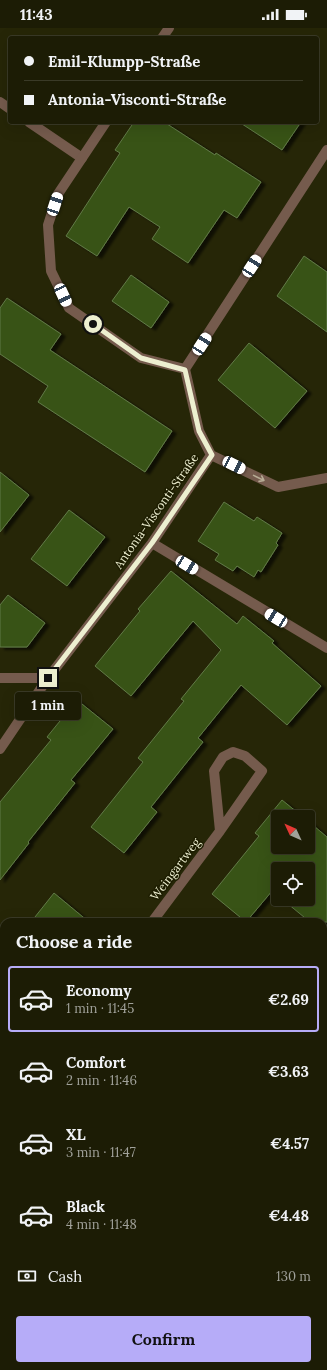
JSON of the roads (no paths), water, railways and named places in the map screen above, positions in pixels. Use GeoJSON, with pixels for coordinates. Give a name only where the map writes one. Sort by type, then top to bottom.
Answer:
{"type":"FeatureCollection","features":[{"type":"Feature","properties":{"kind":"street"},"geometry":{"type":"LineString","coordinates":[[32,124],[82,158]]}},
{"type":"Feature","properties":{"kind":"street"},"geometry":{"type":"LineString","coordinates":[[105,124],[58,194],[48,225],[51,271],[68,308],[141,358],[185,370],[327,150]]}},
{"type":"Feature","properties":{"kind":"street","name":"Antonia-Visconti-Straße"},"geometry":{"type":"LineString","coordinates":[[0,750],[48,678],[152,543],[212,455],[199,431],[185,370]]}},
{"type":"Feature","properties":{"kind":"street"},"geometry":{"type":"LineString","coordinates":[[212,455],[278,487],[327,478]]}},
{"type":"Feature","properties":{"kind":"street"},"geometry":{"type":"LineString","coordinates":[[152,543],[327,648]]}},
{"type":"Feature","properties":{"kind":"street"},"geometry":{"type":"LineString","coordinates":[[0,678],[48,678]]}},
{"type":"Feature","properties":{"kind":"street","name":"Weingartweg"},"geometry":{"type":"LineString","coordinates":[[155,918],[220,831],[262,771],[245,756],[233,752],[223,757],[214,771],[220,831]]}}]}
